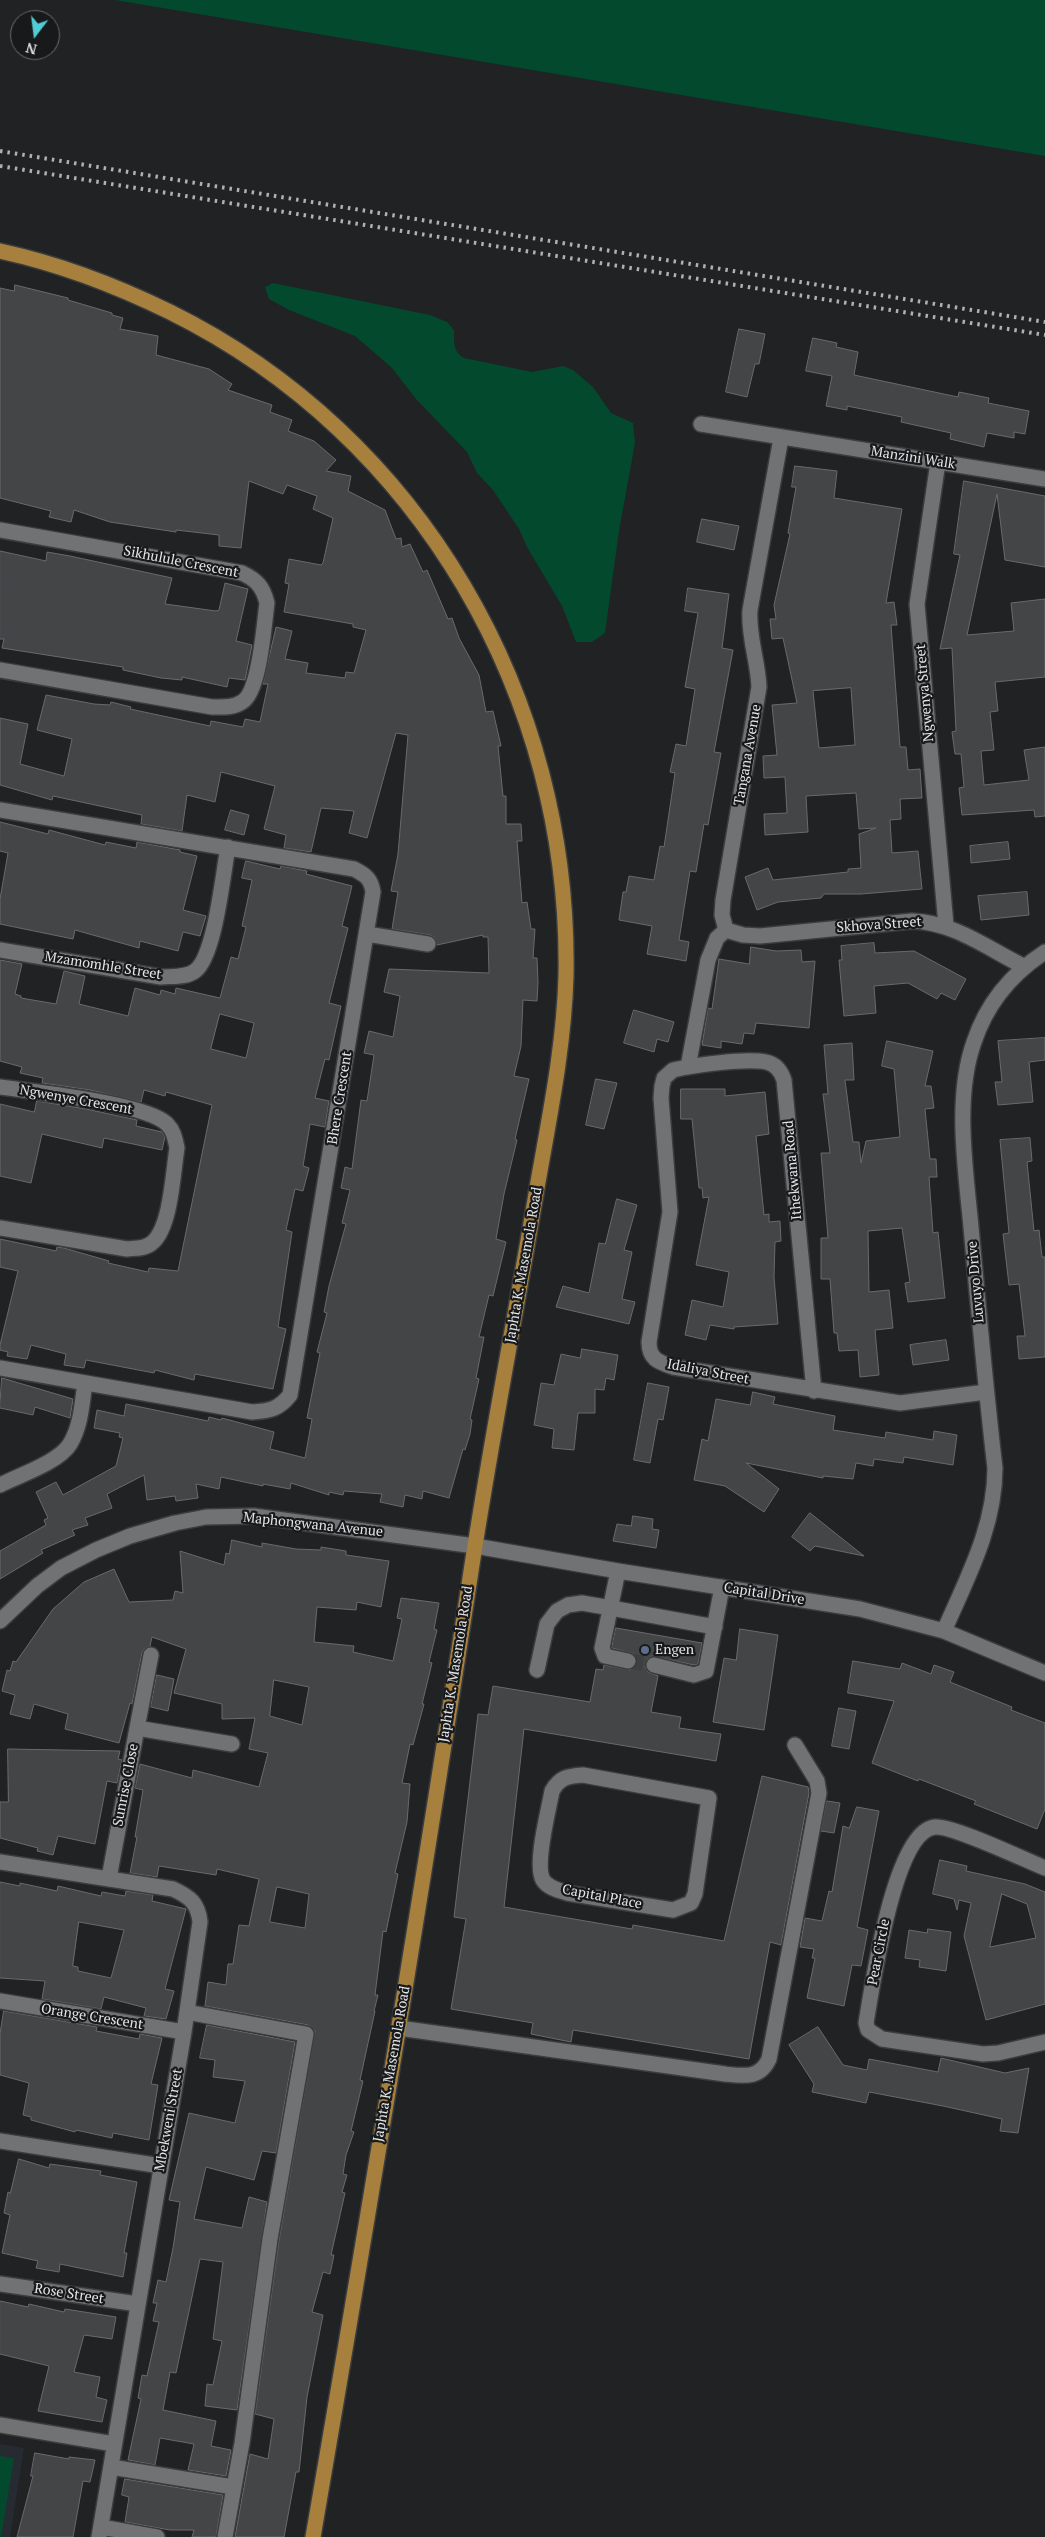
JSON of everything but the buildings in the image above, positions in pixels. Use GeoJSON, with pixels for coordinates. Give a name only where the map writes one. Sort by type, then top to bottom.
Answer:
{"type":"FeatureCollection","features":[{"type":"Feature","properties":{"kind":"main road","name":"Japhta K. Masemola Road"},"geometry":{"type":"LineString","coordinates":[[0,251],[67,268],[117,286],[202,328],[249,358],[309,402],[364,452],[439,544],[475,603],[503,660],[528,725],[550,802],[559,865],[565,916],[564,1008],[556,1083],[475,1546],[398,2028],[313,2537]]}},
{"type":"Feature","properties":{"kind":"street","name":"Manzini Walk"},"geometry":{"type":"LineString","coordinates":[[701,424],[1045,479]]}},
{"type":"Feature","properties":{"kind":"street","name":"Tangana Avenue"},"geometry":{"type":"LineString","coordinates":[[726,930],[722,915],[722,900],[758,687],[758,671],[749,624],[750,610],[781,438]]}},
{"type":"Feature","properties":{"kind":"street","name":"Ngwenya Street"},"geometry":{"type":"LineString","coordinates":[[938,462],[917,604],[946,926]]}},
{"type":"Feature","properties":{"kind":"street","name":"Sikhulule Crescent"},"geometry":{"type":"LineString","coordinates":[[0,530],[242,573],[256,579],[264,590],[267,603],[253,686],[244,702],[231,707],[212,707],[0,670]]}},
{"type":"Feature","properties":{"kind":"street","name":"Bhere Crescent"},"geometry":{"type":"LineString","coordinates":[[0,810],[354,869],[365,874],[371,882],[373,892],[290,1394],[282,1405],[270,1411],[252,1412],[0,1368]]}},
{"type":"Feature","properties":{"kind":"street","name":"Mzamomhle Street"},"geometry":{"type":"LineString","coordinates":[[0,950],[161,976],[183,976],[196,971],[204,960],[211,941],[228,847]]}},
{"type":"Feature","properties":{"kind":"street","name":"Skhova Street"},"geometry":{"type":"LineString","coordinates":[[726,930],[743,935],[760,936],[912,921],[946,926],[1023,966]]}},
{"type":"Feature","properties":{"kind":"street"},"geometry":{"type":"LineString","coordinates":[[688,1067],[708,960],[717,938],[726,930]]}},
{"type":"Feature","properties":{"kind":"street"},"geometry":{"type":"LineString","coordinates":[[366,934],[428,944]]}},
{"type":"Feature","properties":{"kind":"street","name":"Luvuyo Drive"},"geometry":{"type":"LineString","coordinates":[[944,1631],[984,1538],[991,1516],[995,1492],[995,1468],[986,1392],[963,1116],[965,1078],[974,1042],[986,1013],[1003,988],[1023,966],[1045,952]]}},
{"type":"Feature","properties":{"kind":"street","name":"Ithekwana Road"},"geometry":{"type":"LineString","coordinates":[[664,1078],[673,1070],[688,1067],[766,1062],[776,1066],[781,1073],[784,1080],[814,1390]]}},
{"type":"Feature","properties":{"kind":"street","name":"Idaliya Street"},"geometry":{"type":"LineString","coordinates":[[664,1078],[661,1098],[670,1212],[649,1351],[652,1358],[673,1367],[900,1403],[986,1392]]}},
{"type":"Feature","properties":{"kind":"street","name":"Ngwenye Crescent"},"geometry":{"type":"LineString","coordinates":[[0,1087],[128,1107],[151,1114],[166,1124],[174,1134],[177,1148],[162,1231],[153,1243],[142,1248],[127,1249],[0,1228]]}},
{"type":"Feature","properties":{"kind":"street"},"geometry":{"type":"LineString","coordinates":[[0,1485],[60,1454],[70,1444],[79,1421],[84,1383]]}},
{"type":"Feature","properties":{"kind":"street","name":"Maphongwana Avenue"},"geometry":{"type":"LineString","coordinates":[[0,1622],[43,1582],[62,1568],[96,1550],[145,1531],[206,1517],[254,1516],[295,1520],[475,1546]]}},
{"type":"Feature","properties":{"kind":"street","name":"Capital Drive"},"geometry":{"type":"LineString","coordinates":[[475,1546],[618,1571],[860,1608],[944,1631],[1045,1673]]}},
{"type":"Feature","properties":{"kind":"street"},"geometry":{"type":"LineString","coordinates":[[618,1571],[602,1653],[605,1656],[628,1660]]}},
{"type":"Feature","properties":{"kind":"street"},"geometry":{"type":"LineString","coordinates":[[654,1665],[694,1675],[706,1671],[722,1587]]}},
{"type":"Feature","properties":{"kind":"street"},"geometry":{"type":"LineString","coordinates":[[537,1670],[547,1624],[557,1610],[568,1604],[582,1603],[715,1627]]}},
{"type":"Feature","properties":{"kind":"street"},"geometry":{"type":"LineString","coordinates":[[137,1728],[151,1655]]}},
{"type":"Feature","properties":{"kind":"street","name":"Sunrise Close"},"geometry":{"type":"LineString","coordinates":[[109,1878],[137,1728],[232,1744]]}},
{"type":"Feature","properties":{"kind":"street"},"geometry":{"type":"LineString","coordinates":[[398,2028],[726,2074],[747,2076],[758,2074],[766,2068],[770,2059],[819,1793],[817,1780],[795,1746]]}},
{"type":"Feature","properties":{"kind":"street","name":"Capital Place"},"geometry":{"type":"LineString","coordinates":[[568,1776],[583,1776],[709,1798],[695,1894],[691,1903],[682,1908],[673,1910],[567,1893],[551,1887],[543,1879],[540,1865],[552,1790],[557,1781],[568,1776]]}},
{"type":"Feature","properties":{"kind":"street","name":"Pear Circle"},"geometry":{"type":"LineString","coordinates":[[1045,1868],[946,1828],[927,1829],[919,1834],[913,1843],[889,1902],[866,2023],[868,2030],[882,2039],[983,2054],[998,2053],[1045,2042]]}},
{"type":"Feature","properties":{"kind":"street","name":"Mbekweni Street"},"geometry":{"type":"LineString","coordinates":[[0,1862],[174,1889],[190,1897],[199,1910],[200,1922],[184,2032],[100,2532]]}},
{"type":"Feature","properties":{"kind":"street","name":"Orange Crescent"},"geometry":{"type":"LineString","coordinates":[[0,2001],[184,2032]]}},
{"type":"Feature","properties":{"kind":"street"},"geometry":{"type":"LineString","coordinates":[[187,2012],[306,2034],[270,2239],[242,2443],[225,2537]]}},
{"type":"Feature","properties":{"kind":"street"},"geometry":{"type":"LineString","coordinates":[[0,2141],[161,2166]]}},
{"type":"Feature","properties":{"kind":"street","name":"Rose Street"},"geometry":{"type":"LineString","coordinates":[[0,2284],[138,2304]]}},
{"type":"Feature","properties":{"kind":"street"},"geometry":{"type":"LineString","coordinates":[[0,2425],[114,2444]]}},
{"type":"Feature","properties":{"kind":"street"},"geometry":{"type":"LineString","coordinates":[[111,2467],[233,2487]]}},
{"type":"Feature","properties":{"kind":"street"},"geometry":{"type":"LineString","coordinates":[[100,2532],[157,2537]]}},
{"type":"Feature","properties":{"kind":"shaded area"},"geometry":{"type":"Polygon","coordinates":[[[0,2444],[24,2448],[10,2537],[0,2537],[0,2444]]]}},
{"type":"Feature","properties":{"kind":"green space"},"geometry":{"type":"Polygon","coordinates":[[[115,0],[1045,0],[1045,156],[115,0]]]}},
{"type":"Feature","properties":{"kind":"green space"},"geometry":{"type":"Polygon","coordinates":[[[273,283],[430,315],[447,322],[454,330],[456,350],[464,358],[532,372],[563,366],[573,370],[593,387],[611,413],[633,423],[635,443],[619,531],[605,633],[592,642],[576,642],[562,606],[527,547],[519,529],[493,490],[477,473],[467,452],[416,399],[392,368],[355,336],[289,310],[269,299],[265,287],[273,283]]]}},
{"type":"Feature","properties":{"kind":"green space"},"geometry":{"type":"Polygon","coordinates":[[[0,2456],[14,2458],[1,2537],[0,2537],[0,2456]]]}},
{"type":"Feature","properties":{"kind":"tunnel"},"geometry":{"type":"LineString","coordinates":[[628,1661],[654,1665]]}},
{"type":"Feature","properties":{"kind":"railway"},"geometry":{"type":"LineString","coordinates":[[0,151],[1045,322]]}},
{"type":"Feature","properties":{"kind":"railway"},"geometry":{"type":"LineString","coordinates":[[0,166],[1045,335]]}},
{"type":"Feature","properties":{"kind":"place","name":"Engen"},"geometry":{"type":"Point","coordinates":[645,1650]}}]}
